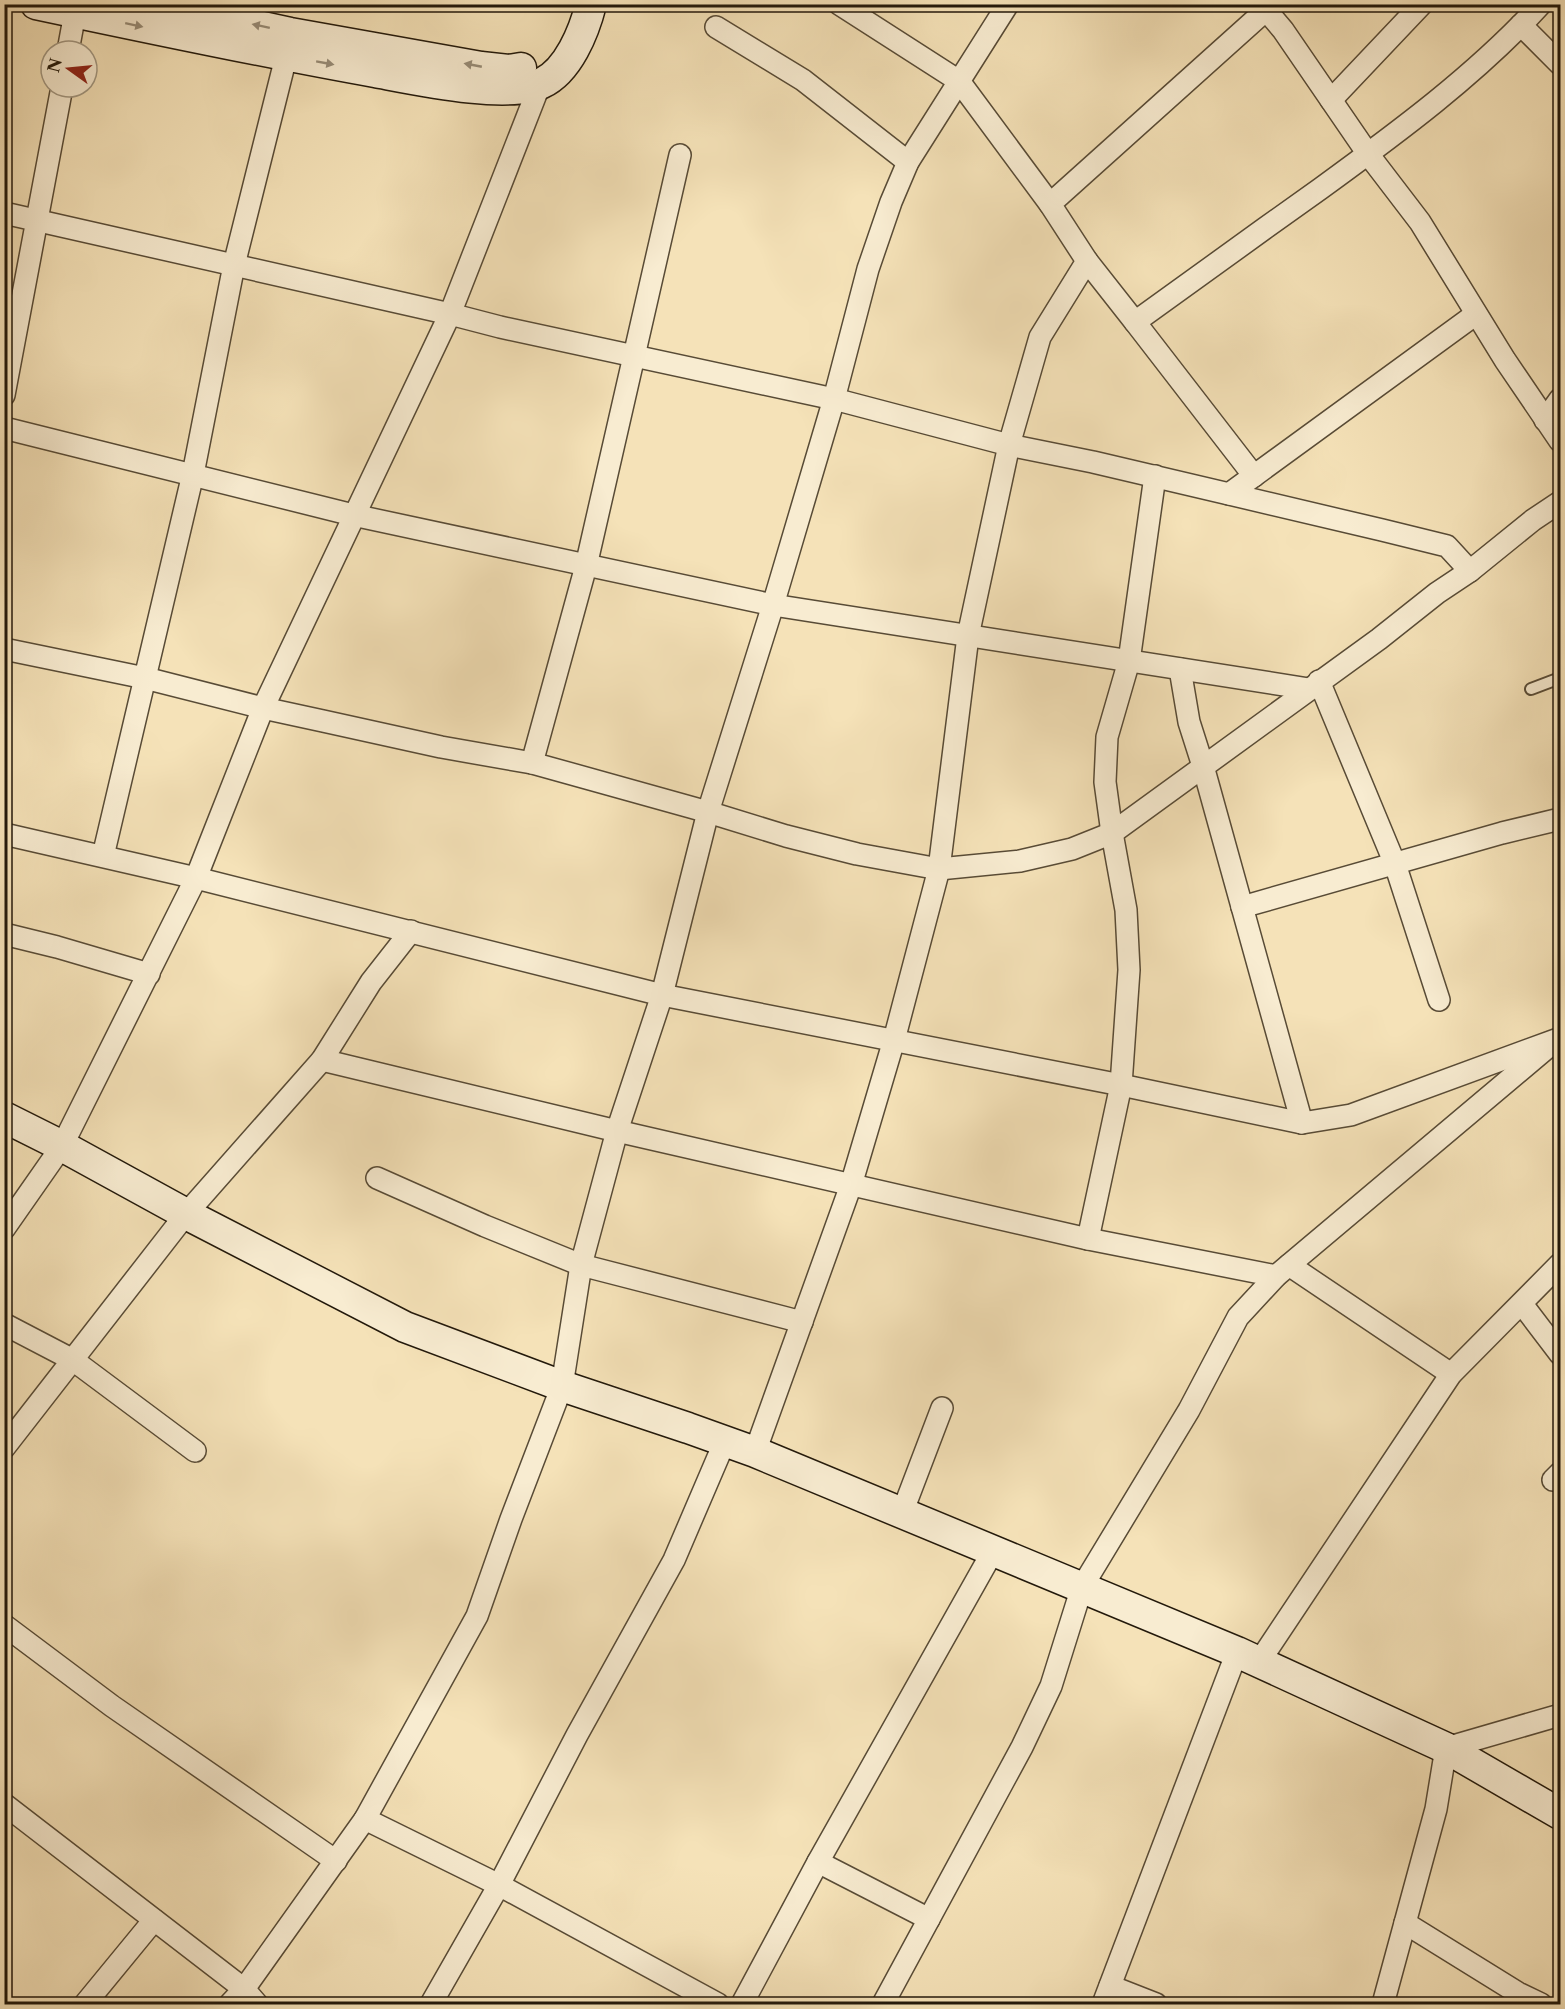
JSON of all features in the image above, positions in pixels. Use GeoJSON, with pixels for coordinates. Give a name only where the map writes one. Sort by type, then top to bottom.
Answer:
{"type":"FeatureCollection","features":[{"type":"Feature","properties":{"kind":"street"},"geometry":{"type":"LineString","coordinates":[[36,4],[286,57],[435,82],[513,90],[540,84],[558,73],[573,50],[591,4]]}},
{"type":"Feature","properties":{"kind":"street"},"geometry":{"type":"LineString","coordinates":[[156,4],[290,33],[509,70],[531,66],[547,57],[558,42],[572,4]]}},
{"type":"Feature","properties":{"kind":"street"},"geometry":{"type":"LineString","coordinates":[[838,4],[866,12],[959,81],[1050,204],[1087,261],[1254,476]]}},
{"type":"Feature","properties":{"kind":"street"},"geometry":{"type":"LineString","coordinates":[[4,1804],[154,1920],[244,1999],[365,1819],[477,1616],[562,1386],[581,1265],[617,1131],[662,995],[708,812],[834,399],[868,269],[891,202],[908,162],[1008,4]]}},
{"type":"Feature","properties":{"kind":"street"},"geometry":{"type":"LineString","coordinates":[[1331,100],[1422,4]]}},
{"type":"Feature","properties":{"kind":"street"},"geometry":{"type":"LineString","coordinates":[[1135,322],[1368,154],[1443,95],[1521,26],[1540,4]]}},
{"type":"Feature","properties":{"kind":"street"},"geometry":{"type":"LineString","coordinates":[[1050,204],[1265,6],[1368,154],[1420,222],[1476,315],[1560,441]]}},
{"type":"Feature","properties":{"kind":"street"},"geometry":{"type":"LineString","coordinates":[[70,39],[75,13]]}},
{"type":"Feature","properties":{"kind":"street"},"geometry":{"type":"LineString","coordinates":[[1521,26],[1560,64]]}},
{"type":"Feature","properties":{"kind":"street"},"geometry":{"type":"LineString","coordinates":[[716,27],[803,80],[908,162]]}},
{"type":"Feature","properties":{"kind":"street"},"geometry":{"type":"LineString","coordinates":[[103,856],[193,474],[234,265],[286,57]]}},
{"type":"Feature","properties":{"kind":"street"},"geometry":{"type":"LineString","coordinates":[[4,1229],[62,1146],[196,878],[263,708],[450,314],[540,84]]}},
{"type":"Feature","properties":{"kind":"street"},"geometry":{"type":"LineString","coordinates":[[4,395],[60,99]]}},
{"type":"Feature","properties":{"kind":"street"},"geometry":{"type":"LineString","coordinates":[[532,763],[586,566],[680,155]]}},
{"type":"Feature","properties":{"kind":"street"},"geometry":{"type":"LineString","coordinates":[[4,213],[634,358],[834,399],[1009,445],[1155,476],[1447,546],[1470,572]]}},
{"type":"Feature","properties":{"kind":"street"},"geometry":{"type":"LineString","coordinates":[[754,1452],[851,1185],[894,1040],[939,869],[968,636],[1009,445],[1040,337],[1087,261]]}},
{"type":"Feature","properties":{"kind":"street"},"geometry":{"type":"LineString","coordinates":[[1229,494],[1476,315]]}},
{"type":"Feature","properties":{"kind":"street"},"geometry":{"type":"LineString","coordinates":[[1545,420],[1560,399]]}},
{"type":"Feature","properties":{"kind":"street"},"geometry":{"type":"LineString","coordinates":[[4,428],[353,515],[773,605],[1180,669],[1314,685]]}},
{"type":"Feature","properties":{"kind":"street"},"geometry":{"type":"LineString","coordinates":[[1088,1239],[1121,1085],[1129,970],[1126,910],[1105,782],[1107,737],[1129,661],[1155,476]]}},
{"type":"Feature","properties":{"kind":"street"},"geometry":{"type":"LineString","coordinates":[[4,648],[145,678],[263,708],[441,747],[532,763],[786,836],[857,854],[939,869],[1020,861],[1072,849],[1112,833],[1379,639],[1437,593],[1470,572],[1533,520],[1560,502]]}},
{"type":"Feature","properties":{"kind":"street"},"geometry":{"type":"LineString","coordinates":[[1180,669],[1189,722],[1302,1123]]}},
{"type":"Feature","properties":{"kind":"street"},"geometry":{"type":"LineString","coordinates":[[1314,685],[1395,864],[1439,1000]]}},
{"type":"Feature","properties":{"kind":"street"},"geometry":{"type":"LineString","coordinates":[[1242,907],[1502,833],[1560,819]]}},
{"type":"Feature","properties":{"kind":"street"},"geometry":{"type":"LineString","coordinates":[[4,834],[196,878],[662,995],[1302,1123],[1351,1114],[1560,1035]]}},
{"type":"Feature","properties":{"kind":"street"},"geometry":{"type":"LineString","coordinates":[[4,1448],[186,1214],[322,1059],[371,982],[411,932]]}},
{"type":"Feature","properties":{"kind":"street"},"geometry":{"type":"LineString","coordinates":[[4,934],[149,974]]}},
{"type":"Feature","properties":{"kind":"street"},"geometry":{"type":"LineString","coordinates":[[883,2004],[1022,1747],[1051,1686],[1082,1587],[1189,1410],[1238,1317],[1283,1270],[1560,1035]]}},
{"type":"Feature","properties":{"kind":"street"},"geometry":{"type":"LineString","coordinates":[[322,1059],[617,1131],[1088,1239],[1283,1270],[1451,1374]]}},
{"type":"Feature","properties":{"kind":"street"},"geometry":{"type":"LineString","coordinates":[[4,1117],[405,1327],[562,1386],[754,1452],[1082,1587],[1248,1657],[1446,1748],[1560,1814]]}},
{"type":"Feature","properties":{"kind":"street"},"geometry":{"type":"LineString","coordinates":[[377,1178],[581,1265],[802,1322]]}},
{"type":"Feature","properties":{"kind":"street"},"geometry":{"type":"LineString","coordinates":[[1156,2004],[1107,1995],[1248,1657],[1451,1374],[1522,1305],[1560,1264]]}},
{"type":"Feature","properties":{"kind":"street"},"geometry":{"type":"LineString","coordinates":[[1522,1305],[1560,1354]]}},
{"type":"Feature","properties":{"kind":"street"},"geometry":{"type":"LineString","coordinates":[[4,1324],[73,1360],[195,1451]]}},
{"type":"Feature","properties":{"kind":"street"},"geometry":{"type":"LineString","coordinates":[[902,1513],[942,1408]]}},
{"type":"Feature","properties":{"kind":"street"},"geometry":{"type":"LineString","coordinates":[[431,2004],[499,1885],[577,1735],[675,1560],[724,1441]]}},
{"type":"Feature","properties":{"kind":"street"},"geometry":{"type":"LineString","coordinates":[[742,2004],[818,1862],[993,1551]]}},
{"type":"Feature","properties":{"kind":"street"},"geometry":{"type":"LineString","coordinates":[[4,1625],[112,1706],[336,1861]]}},
{"type":"Feature","properties":{"kind":"street"},"geometry":{"type":"LineString","coordinates":[[1446,1748],[1560,1715]]}},
{"type":"Feature","properties":{"kind":"street"},"geometry":{"type":"LineString","coordinates":[[1383,2004],[1436,1809],[1446,1748]]}},
{"type":"Feature","properties":{"kind":"street"},"geometry":{"type":"LineString","coordinates":[[365,1819],[499,1885],[718,2004]]}},
{"type":"Feature","properties":{"kind":"street"},"geometry":{"type":"LineString","coordinates":[[818,1862],[929,1919]]}},
{"type":"Feature","properties":{"kind":"street"},"geometry":{"type":"LineString","coordinates":[[85,2004],[154,1920]]}},
{"type":"Feature","properties":{"kind":"street"},"geometry":{"type":"LineString","coordinates":[[1405,1923],[1518,1994],[1541,2004]]}},
{"type":"Feature","properties":{"kind":"lane"},"geometry":{"type":"LineString","coordinates":[[1531,689],[1560,678]]}}]}
